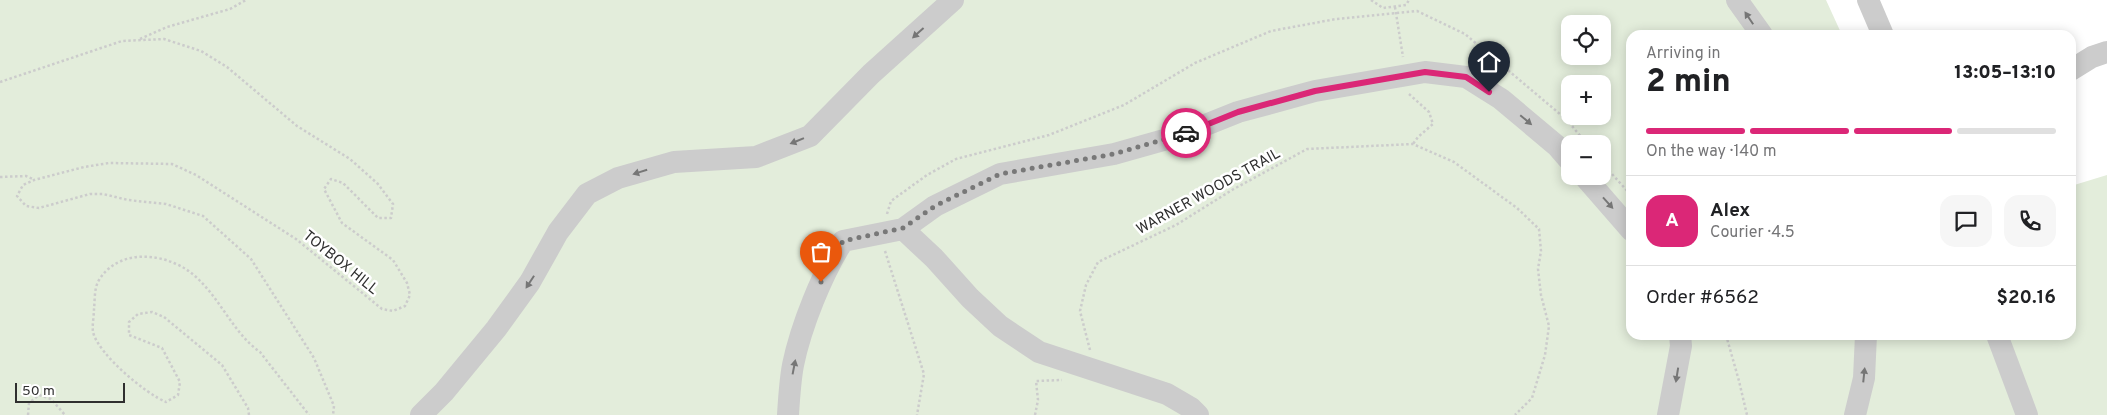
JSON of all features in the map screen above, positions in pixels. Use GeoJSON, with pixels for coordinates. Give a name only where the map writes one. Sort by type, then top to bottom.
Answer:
{"type":"FeatureCollection","features":[{"type":"Feature","properties":{"kind":"street"},"geometry":{"type":"LineString","coordinates":[[421,415],[444,392],[496,329],[530,282],[558,232],[587,194],[618,178],[674,162],[756,158],[810,136],[871,74],[953,0]]}},
{"type":"Feature","properties":{"kind":"street"},"geometry":{"type":"LineString","coordinates":[[1737,0],[1758,30]]}},
{"type":"Feature","properties":{"kind":"street"},"geometry":{"type":"LineString","coordinates":[[1868,0],[1881,30]]}},
{"type":"Feature","properties":{"kind":"street"},"geometry":{"type":"LineString","coordinates":[[2076,67],[2092,57],[2107,52]]}},
{"type":"Feature","properties":{"kind":"street"},"geometry":{"type":"LineString","coordinates":[[788,415],[793,366],[828,265],[843,241],[903,228],[935,206],[1000,174],[1114,154],[1178,136],[1238,112],[1315,91],[1425,72],[1466,77],[1501,99],[1561,151]]}},
{"type":"Feature","properties":{"kind":"street"},"geometry":{"type":"LineString","coordinates":[[1592,185],[1626,224]]}},
{"type":"Feature","properties":{"kind":"street"},"geometry":{"type":"LineString","coordinates":[[903,228],[934,258],[970,298],[1000,326],[1039,352],[1167,394],[1191,408],[1198,415]]}},
{"type":"Feature","properties":{"kind":"street"},"geometry":{"type":"LineString","coordinates":[[1668,415],[1682,346],[1681,340]]}},
{"type":"Feature","properties":{"kind":"street"},"geometry":{"type":"LineString","coordinates":[[1855,415],[1864,378],[1866,340]]}},
{"type":"Feature","properties":{"kind":"street"},"geometry":{"type":"LineString","coordinates":[[1999,340],[2027,415]]}},
{"type":"Feature","properties":{"kind":"path"},"geometry":{"type":"LineString","coordinates":[[138,40],[167,27],[230,10],[246,0]]}},
{"type":"Feature","properties":{"kind":"path"},"geometry":{"type":"LineString","coordinates":[[1371,0],[1383,8],[1406,5],[1409,0]]}},
{"type":"Feature","properties":{"kind":"path"},"geometry":{"type":"LineString","coordinates":[[1395,7],[1407,93],[1429,112],[1433,124],[1418,137],[1414,144]]}},
{"type":"Feature","properties":{"kind":"path","name":"TOYBOX HILL"},"geometry":{"type":"LineString","coordinates":[[0,82],[122,41],[164,39],[201,51],[227,67],[297,126],[350,159],[378,184],[393,204],[391,218],[378,218],[343,183],[331,179],[324,189],[342,222],[394,260],[407,283],[410,295],[405,306],[393,311],[382,309],[296,239],[196,175],[172,164],[109,163],[84,167],[34,180]]}},
{"type":"Feature","properties":{"kind":"path","name":"WARNER WOODS TRAIL"},"geometry":{"type":"LineString","coordinates":[[1088,368],[1092,359],[1080,311],[1086,285],[1098,262],[1176,225],[1232,190],[1307,149],[1414,144],[1454,162],[1517,208],[1539,229],[1541,251],[1538,270],[1541,295],[1549,326],[1545,356],[1532,398],[1515,415]]}},
{"type":"Feature","properties":{"kind":"path"},"geometry":{"type":"LineString","coordinates":[[1611,172],[1626,189]]}},
{"type":"Feature","properties":{"kind":"path"},"geometry":{"type":"LineString","coordinates":[[0,177],[26,176],[34,180]]}},
{"type":"Feature","properties":{"kind":"path"},"geometry":{"type":"LineString","coordinates":[[34,180],[23,185],[18,196],[26,206],[39,208],[90,194],[103,194],[128,200],[166,204],[203,216],[251,259],[314,358],[334,406],[333,415]]}},
{"type":"Feature","properties":{"kind":"path"},"geometry":{"type":"LineString","coordinates":[[249,415],[248,408],[222,365],[164,317],[152,312],[138,314],[129,322],[129,335],[162,348],[180,382],[178,395],[166,402],[154,397],[133,381],[98,344],[93,331],[95,292],[98,280],[115,262],[152,256],[175,264],[195,277],[220,304],[250,345],[260,352],[309,415]]}},
{"type":"Feature","properties":{"kind":"path"},"geometry":{"type":"LineString","coordinates":[[1728,340],[1740,381],[1747,415]]}},
{"type":"Feature","properties":{"kind":"path"},"geometry":{"type":"LineString","coordinates":[[1035,415],[1038,400],[1036,381],[1064,380]]}},
{"type":"Feature","properties":{"kind":"path"},"geometry":{"type":"LineString","coordinates":[[28,415],[30,403],[39,395],[51,399],[65,415]]}},
{"type":"Feature","properties":{"kind":"green space"},"geometry":{"type":"Polygon","coordinates":[[[0,0],[1826,0],[1840,30],[1626,30],[1626,340],[2076,340],[2076,184],[2107,175],[2107,415],[0,415],[0,0]]]}},
{"type":"Feature","properties":{"kind":"way so far"},"geometry":{"type":"LineString","coordinates":[[821,282],[828,265],[843,241],[903,228],[935,206],[1000,174],[1114,154],[1186,133]]}},
{"type":"Feature","properties":{"kind":"route"},"geometry":{"type":"LineString","coordinates":[[1186,133],[1238,112],[1315,91],[1425,72],[1466,77],[1489,92]]}}]}
